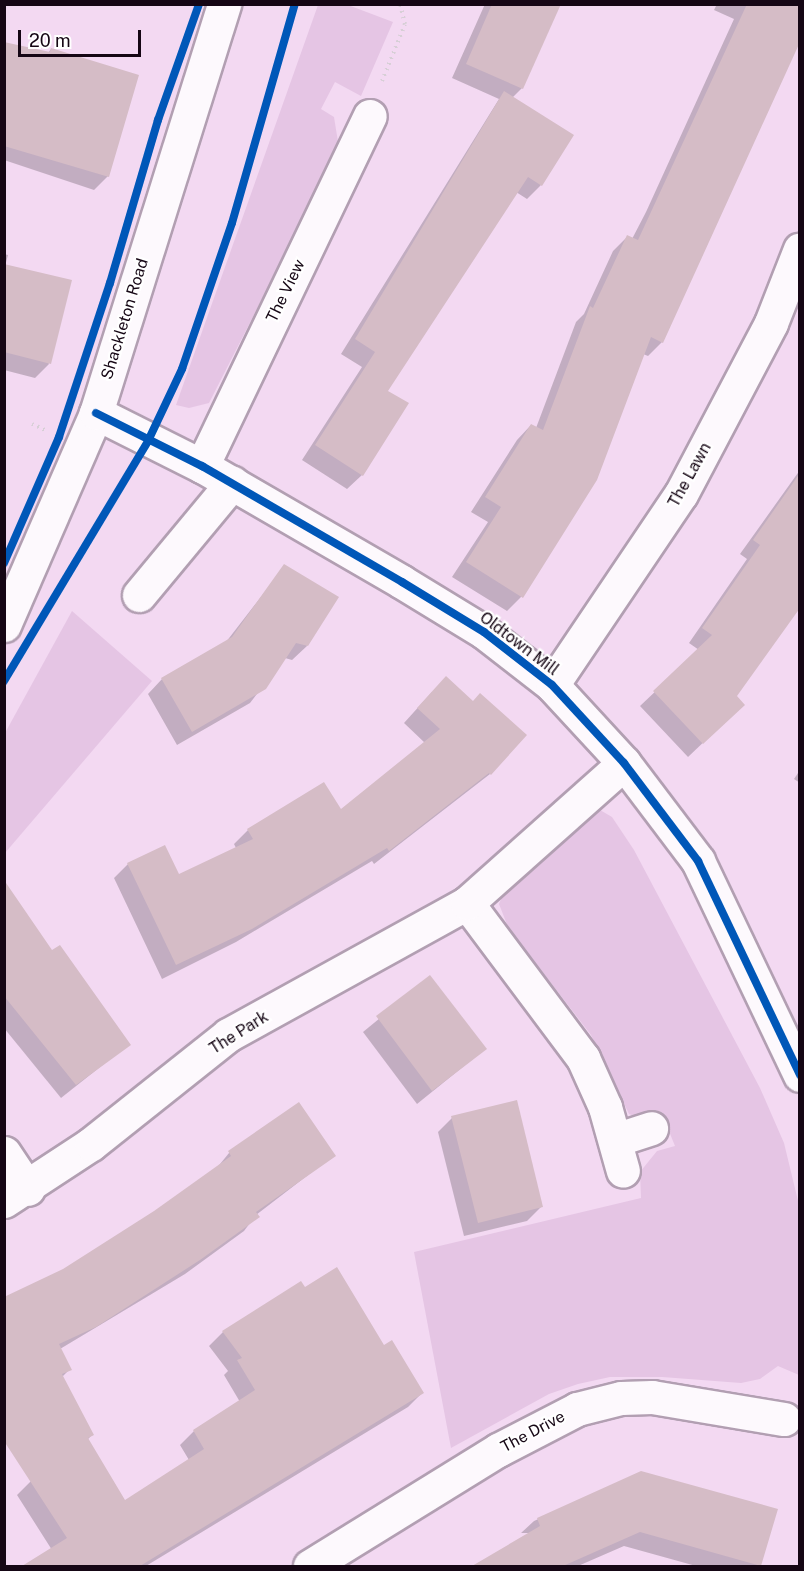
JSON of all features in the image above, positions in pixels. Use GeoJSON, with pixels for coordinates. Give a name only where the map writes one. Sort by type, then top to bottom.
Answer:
{"type":"FeatureCollection","features":[{"type":"Feature","properties":{"kind":"street","name":"Shackleton Road"},"geometry":{"type":"LineString","coordinates":[[4,625],[96,413],[217,6]]}},
{"type":"Feature","properties":{"kind":"street","name":"The View"},"geometry":{"type":"LineString","coordinates":[[202,466],[370,116]]}},
{"type":"Feature","properties":{"kind":"street","name":"The Lawn"},"geometry":{"type":"LineString","coordinates":[[552,685],[681,494],[771,323],[800,249]]}},
{"type":"Feature","properties":{"kind":"street","name":"Oldtown Mill"},"geometry":{"type":"LineString","coordinates":[[96,413],[202,466],[484,632],[552,685],[624,763],[698,861],[800,1075]]}},
{"type":"Feature","properties":{"kind":"street"},"geometry":{"type":"LineString","coordinates":[[139,595],[232,483]]}},
{"type":"Feature","properties":{"kind":"street","name":"The Park"},"geometry":{"type":"LineString","coordinates":[[4,1153],[16,1195],[149,1101],[228,1035],[467,903],[624,763]]}},
{"type":"Feature","properties":{"kind":"street"},"geometry":{"type":"LineString","coordinates":[[467,903],[583,1058],[615,1140],[623,1171]]}},
{"type":"Feature","properties":{"kind":"street"},"geometry":{"type":"LineString","coordinates":[[615,1140],[651,1128]]}},
{"type":"Feature","properties":{"kind":"street","name":"The Drive"},"geometry":{"type":"LineString","coordinates":[[310,1566],[498,1450],[576,1409],[621,1398],[652,1397],[784,1419]]}},
{"type":"Feature","properties":{"kind":"path"},"geometry":{"type":"LineString","coordinates":[[370,116],[405,24],[400,4]]}},
{"type":"Feature","properties":{"kind":"shaded area"},"geometry":{"type":"Polygon","coordinates":[[[318,5],[348,5],[393,22],[361,96],[335,82],[321,109],[334,117],[339,148],[209,403],[189,408],[176,405],[318,5]]]}},
{"type":"Feature","properties":{"kind":"shaded area"},"geometry":{"type":"Polygon","coordinates":[[[72,611],[152,681],[5,853],[5,733],[72,611]]]}},
{"type":"Feature","properties":{"kind":"shaded area"},"geometry":{"type":"Polygon","coordinates":[[[600,810],[612,817],[634,850],[760,1088],[784,1143],[799,1205],[799,1375],[778,1366],[760,1379],[741,1383],[662,1377],[610,1377],[578,1384],[549,1394],[451,1448],[414,1252],[641,1198],[640,1172],[657,1151],[675,1146],[662,1114],[642,1119],[629,1114],[591,1035],[508,927],[499,904],[505,890],[600,810]]]}},
{"type":"Feature","properties":{"kind":"building"},"geometry":{"type":"Polygon","coordinates":[[[492,4],[561,4],[523,89],[466,64],[492,4]]]}},
{"type":"Feature","properties":{"kind":"building"},"geometry":{"type":"Polygon","coordinates":[[[747,4],[800,4],[800,42],[663,343],[651,337],[597,480],[523,598],[466,562],[501,507],[485,497],[531,424],[543,430],[590,306],[593,308],[627,235],[638,240],[747,4]]]}},
{"type":"Feature","properties":{"kind":"building"},"geometry":{"type":"Polygon","coordinates":[[[4,42],[50,52],[51,48],[139,75],[109,177],[4,146],[4,42]]]}},
{"type":"Feature","properties":{"kind":"building"},"geometry":{"type":"Polygon","coordinates":[[[504,91],[574,135],[542,186],[528,177],[388,391],[409,403],[363,476],[315,445],[375,352],[355,339],[504,91]]]}},
{"type":"Feature","properties":{"kind":"building"},"geometry":{"type":"Polygon","coordinates":[[[4,264],[72,280],[51,364],[4,352],[4,264]]]}},
{"type":"Feature","properties":{"kind":"building"},"geometry":{"type":"Polygon","coordinates":[[[800,473],[800,608],[737,696],[745,705],[703,744],[653,691],[712,635],[702,628],[760,545],[753,540],[800,473]]]}},
{"type":"Feature","properties":{"kind":"building"},"geometry":{"type":"Polygon","coordinates":[[[284,564],[339,597],[308,646],[296,643],[266,689],[192,732],[161,678],[232,637],[284,564]]]}},
{"type":"Feature","properties":{"kind":"building"},"geometry":{"type":"Polygon","coordinates":[[[446,676],[473,701],[480,693],[527,735],[491,775],[489,773],[389,851],[387,848],[252,929],[176,965],[127,863],[165,845],[179,874],[253,839],[247,829],[324,782],[341,809],[440,729],[417,708],[446,676]]]}},
{"type":"Feature","properties":{"kind":"building"},"geometry":{"type":"Polygon","coordinates":[[[4,880],[52,950],[60,945],[131,1045],[76,1085],[4,996],[4,880]]]}},
{"type":"Feature","properties":{"kind":"building"},"geometry":{"type":"Polygon","coordinates":[[[430,975],[487,1049],[432,1091],[376,1016],[430,975]]]}},
{"type":"Feature","properties":{"kind":"building"},"geometry":{"type":"Polygon","coordinates":[[[517,1100],[543,1207],[478,1223],[451,1116],[517,1100]]]}},
{"type":"Feature","properties":{"kind":"building"},"geometry":{"type":"Polygon","coordinates":[[[299,1102],[336,1156],[256,1212],[260,1217],[200,1260],[96,1327],[59,1344],[72,1370],[62,1374],[94,1435],[88,1438],[125,1500],[204,1449],[193,1430],[255,1390],[237,1360],[242,1358],[222,1331],[301,1281],[305,1287],[337,1267],[384,1345],[392,1340],[424,1393],[140,1566],[22,1566],[67,1538],[4,1441],[4,1297],[63,1269],[154,1211],[231,1156],[228,1151],[299,1102]]]}},
{"type":"Feature","properties":{"kind":"building"},"geometry":{"type":"Polygon","coordinates":[[[641,1471],[778,1509],[761,1566],[640,1532],[563,1566],[472,1566],[540,1526],[537,1518],[641,1471]]]}},
{"type":"Feature","properties":{"kind":"cycle path"},"geometry":{"type":"LineString","coordinates":[[4,563],[59,437],[110,283],[158,120],[199,4]]}},
{"type":"Feature","properties":{"kind":"cycle path"},"geometry":{"type":"LineString","coordinates":[[4,681],[148,441],[182,369],[232,223],[295,4]]}},
{"type":"Feature","properties":{"kind":"cycle path"},"geometry":{"type":"LineString","coordinates":[[96,413],[202,466],[402,582],[484,632],[552,685],[624,763],[698,861],[800,1075]]}}]}
